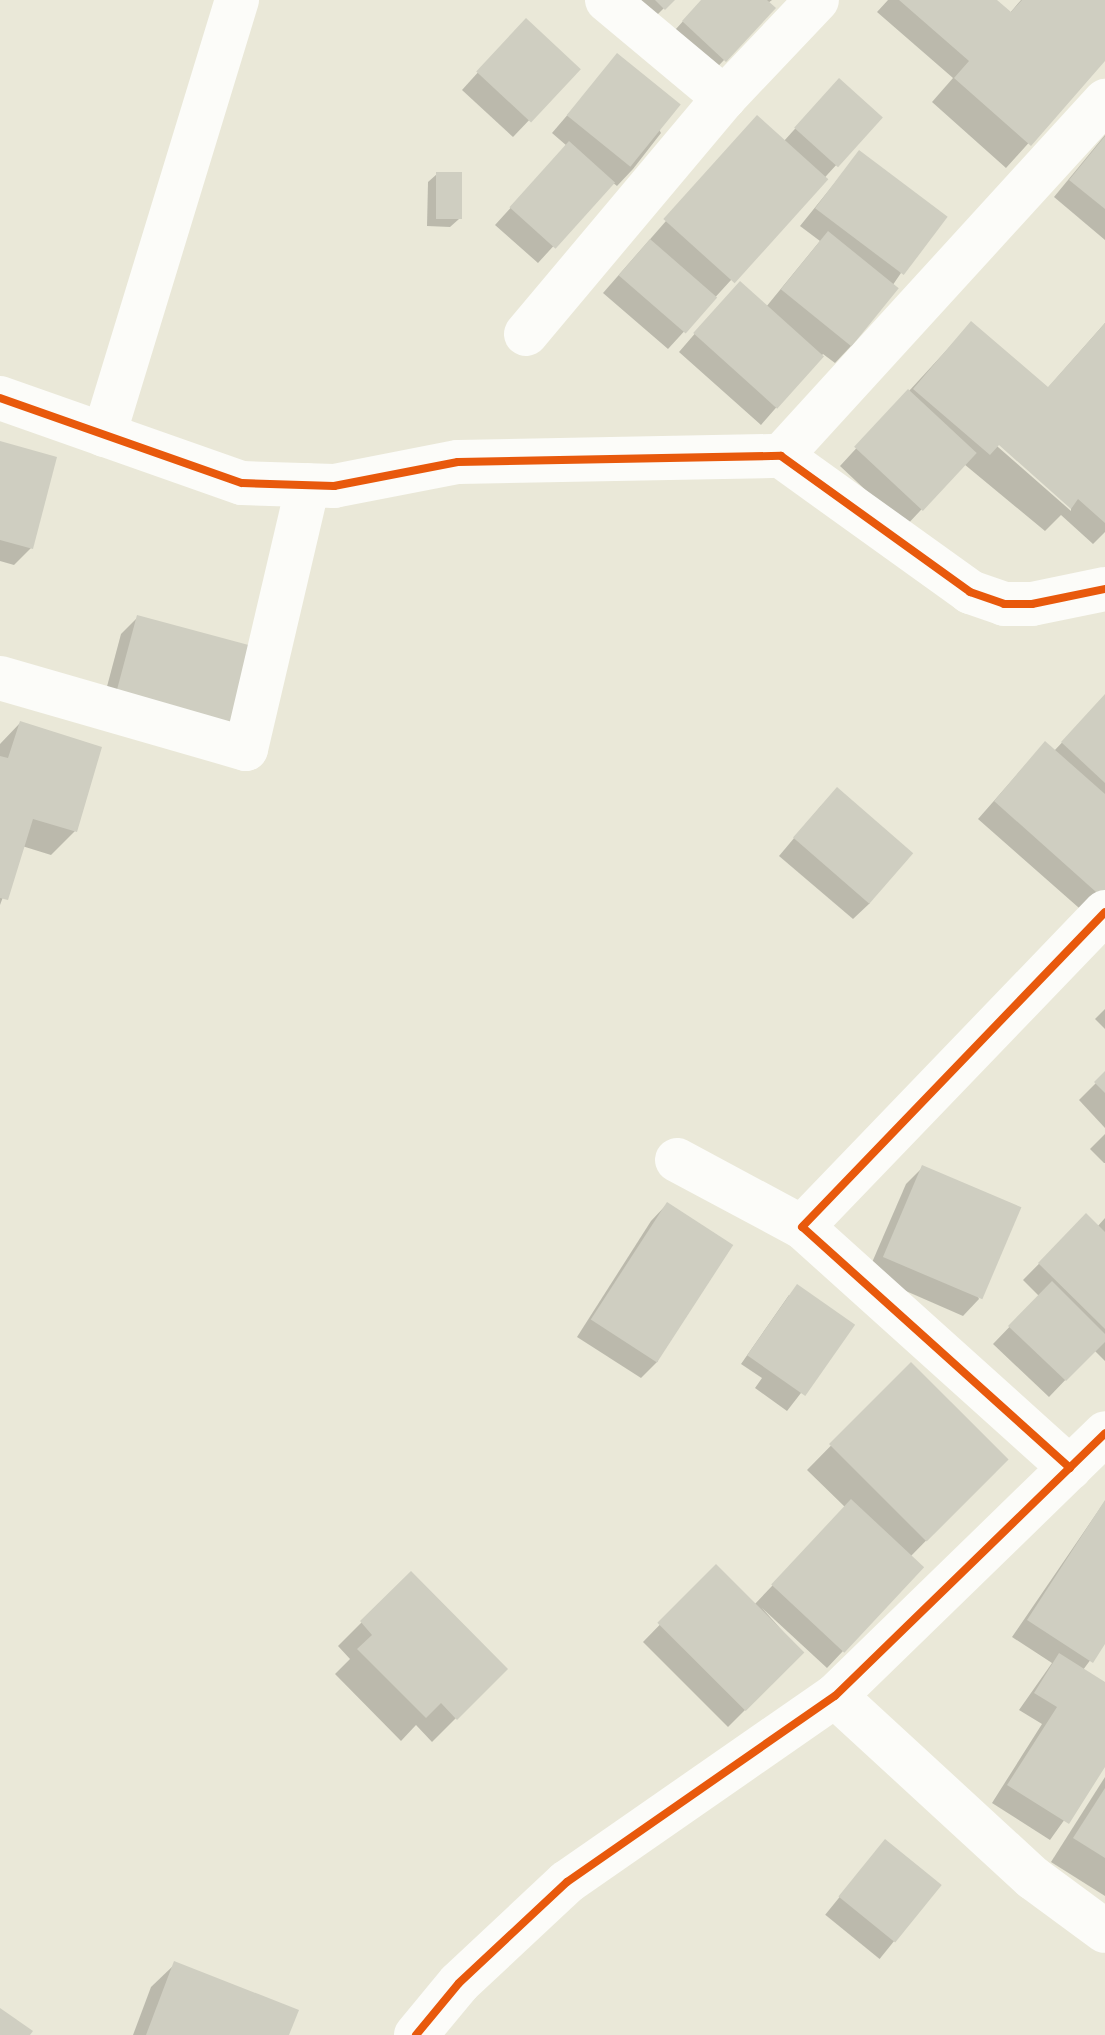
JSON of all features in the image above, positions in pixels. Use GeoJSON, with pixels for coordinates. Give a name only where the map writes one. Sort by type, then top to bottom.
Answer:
{"type":"FeatureCollection","features":[{"type":"Feature","properties":{"kind":"street"},"geometry":{"type":"LineString","coordinates":[[104,435],[237,0]]}},
{"type":"Feature","properties":{"kind":"street"},"geometry":{"type":"LineString","coordinates":[[607,0],[724,98]]}},
{"type":"Feature","properties":{"kind":"street"},"geometry":{"type":"LineString","coordinates":[[526,334],[724,98],[817,0]]}},
{"type":"Feature","properties":{"kind":"street"},"geometry":{"type":"LineString","coordinates":[[781,456],[1105,101]]}},
{"type":"Feature","properties":{"kind":"street"},"geometry":{"type":"LineString","coordinates":[[0,398],[242,483],[334,486],[458,462],[781,456],[970,592],[1004,604],[1032,604],[1105,589]]}},
{"type":"Feature","properties":{"kind":"street"},"geometry":{"type":"LineString","coordinates":[[0,678],[246,749],[308,485]]}},
{"type":"Feature","properties":{"kind":"street"},"geometry":{"type":"LineString","coordinates":[[802,1227],[1105,912]]}},
{"type":"Feature","properties":{"kind":"street"},"geometry":{"type":"LineString","coordinates":[[416,2035],[459,1983],[567,1882],[835,1696],[1092,1454],[802,1227],[677,1160]]}},
{"type":"Feature","properties":{"kind":"street"},"geometry":{"type":"LineString","coordinates":[[835,1696],[1033,1878],[1105,1931]]}},
{"type":"Feature","properties":{"kind":"building"},"geometry":{"type":"Polygon","coordinates":[[[655,0],[675,0],[665,10],[655,0]]]}},
{"type":"Feature","properties":{"kind":"building"},"geometry":{"type":"Polygon","coordinates":[[[701,0],[767,0],[776,8],[726,62],[682,21],[701,0]]]}},
{"type":"Feature","properties":{"kind":"building"},"geometry":{"type":"Polygon","coordinates":[[[899,0],[997,0],[1011,12],[1022,0],[1105,0],[1105,61],[1031,146],[954,78],[969,61],[899,0]]]}},
{"type":"Feature","properties":{"kind":"building"},"geometry":{"type":"Polygon","coordinates":[[[526,18],[581,69],[531,123],[476,71],[526,18]]]}},
{"type":"Feature","properties":{"kind":"building"},"geometry":{"type":"Polygon","coordinates":[[[617,53],[681,105],[630,167],[567,115],[617,53]]]}},
{"type":"Feature","properties":{"kind":"building"},"geometry":{"type":"Polygon","coordinates":[[[839,78],[883,117],[838,167],[794,128],[839,78]]]}},
{"type":"Feature","properties":{"kind":"building"},"geometry":{"type":"Polygon","coordinates":[[[757,115],[828,179],[735,283],[663,219],[757,115]]]}},
{"type":"Feature","properties":{"kind":"building"},"geometry":{"type":"Polygon","coordinates":[[[1105,136],[1105,209],[1069,180],[1105,136]]]}},
{"type":"Feature","properties":{"kind":"building"},"geometry":{"type":"Polygon","coordinates":[[[569,141],[615,182],[556,249],[509,207],[569,141]]]}},
{"type":"Feature","properties":{"kind":"building"},"geometry":{"type":"Polygon","coordinates":[[[859,150],[948,217],[904,275],[815,208],[859,150]]]}},
{"type":"Feature","properties":{"kind":"building"},"geometry":{"type":"Polygon","coordinates":[[[436,172],[462,172],[462,219],[436,219],[436,172]]]}},
{"type":"Feature","properties":{"kind":"building"},"geometry":{"type":"Polygon","coordinates":[[[828,231],[899,288],[852,347],[781,289],[828,231]]]}},
{"type":"Feature","properties":{"kind":"building"},"geometry":{"type":"Polygon","coordinates":[[[650,239],[717,297],[686,334],[619,275],[650,239]]]}},
{"type":"Feature","properties":{"kind":"building"},"geometry":{"type":"Polygon","coordinates":[[[740,281],[824,357],[777,409],[693,333],[740,281]]]}},
{"type":"Feature","properties":{"kind":"building"},"geometry":{"type":"Polygon","coordinates":[[[971,321],[1048,387],[1105,323],[1105,523],[1078,499],[1071,509],[999,445],[990,455],[913,389],[971,321]]]}},
{"type":"Feature","properties":{"kind":"building"},"geometry":{"type":"Polygon","coordinates":[[[908,389],[977,453],[923,511],[854,447],[908,389]]]}},
{"type":"Feature","properties":{"kind":"building"},"geometry":{"type":"Polygon","coordinates":[[[0,441],[57,457],[33,549],[0,540],[0,441]]]}},
{"type":"Feature","properties":{"kind":"building"},"geometry":{"type":"Polygon","coordinates":[[[137,615],[258,647],[237,725],[116,692],[137,615]]]}},
{"type":"Feature","properties":{"kind":"building"},"geometry":{"type":"Polygon","coordinates":[[[1105,694],[1105,783],[1061,742],[1105,694]]]}},
{"type":"Feature","properties":{"kind":"building"},"geometry":{"type":"Polygon","coordinates":[[[20,721],[102,747],[77,832],[33,819],[8,900],[0,898],[0,756],[8,758],[20,721]]]}},
{"type":"Feature","properties":{"kind":"building"},"geometry":{"type":"Polygon","coordinates":[[[1045,741],[1105,794],[1105,900],[994,801],[1045,741]]]}},
{"type":"Feature","properties":{"kind":"building"},"geometry":{"type":"Polygon","coordinates":[[[837,787],[913,853],[869,904],[793,838],[837,787]]]}},
{"type":"Feature","properties":{"kind":"building"},"geometry":{"type":"Polygon","coordinates":[[[1105,1071],[1105,1093],[1094,1082],[1105,1071]]]}},
{"type":"Feature","properties":{"kind":"building"},"geometry":{"type":"Polygon","coordinates":[[[922,1165],[1021,1207],[982,1299],[883,1257],[922,1165]]]}},
{"type":"Feature","properties":{"kind":"building"},"geometry":{"type":"Polygon","coordinates":[[[667,1202],[733,1245],[657,1362],[591,1319],[667,1202]]]}},
{"type":"Feature","properties":{"kind":"building"},"geometry":{"type":"Polygon","coordinates":[[[1086,1213],[1105,1232],[1105,1329],[1038,1263],[1086,1213]]]}},
{"type":"Feature","properties":{"kind":"building"},"geometry":{"type":"Polygon","coordinates":[[[1052,1281],[1105,1334],[1105,1342],[1066,1381],[1008,1326],[1052,1281]]]}},
{"type":"Feature","properties":{"kind":"building"},"geometry":{"type":"Polygon","coordinates":[[[797,1284],[855,1325],[805,1396],[747,1355],[797,1284]]]}},
{"type":"Feature","properties":{"kind":"building"},"geometry":{"type":"Polygon","coordinates":[[[911,1362],[1009,1460],[927,1542],[829,1444],[911,1362]]]}},
{"type":"Feature","properties":{"kind":"building"},"geometry":{"type":"Polygon","coordinates":[[[851,1499],[924,1567],[844,1653],[771,1585],[851,1499]]]}},
{"type":"Feature","properties":{"kind":"building"},"geometry":{"type":"Polygon","coordinates":[[[1105,1500],[1105,1644],[1093,1663],[1027,1620],[1105,1500]]]}},
{"type":"Feature","properties":{"kind":"building"},"geometry":{"type":"Polygon","coordinates":[[[716,1564],[804,1652],[746,1711],[657,1623],[716,1564]]]}},
{"type":"Feature","properties":{"kind":"building"},"geometry":{"type":"Polygon","coordinates":[[[411,1571],[508,1669],[457,1720],[441,1703],[426,1718],[357,1649],[372,1635],[360,1621],[411,1571]]]}},
{"type":"Feature","properties":{"kind":"building"},"geometry":{"type":"Polygon","coordinates":[[[1059,1653],[1105,1682],[1105,1767],[1069,1824],[1007,1785],[1057,1707],[1034,1693],[1059,1653]]]}},
{"type":"Feature","properties":{"kind":"building"},"geometry":{"type":"Polygon","coordinates":[[[1105,1788],[1105,1858],[1073,1838],[1105,1788]]]}},
{"type":"Feature","properties":{"kind":"building"},"geometry":{"type":"Polygon","coordinates":[[[885,1839],[942,1885],[895,1942],[838,1897],[885,1839]]]}},
{"type":"Feature","properties":{"kind":"building"},"geometry":{"type":"Polygon","coordinates":[[[174,1961],[299,2010],[289,2035],[146,2035],[174,1961]]]}},
{"type":"Feature","properties":{"kind":"building"},"geometry":{"type":"Polygon","coordinates":[[[0,2008],[33,2031],[30,2035],[0,2035],[0,2008]]]}},
{"type":"Feature","properties":{"kind":"cycle path"},"geometry":{"type":"LineString","coordinates":[[0,398],[242,483],[334,486],[458,462],[781,456],[970,592],[1004,604],[1032,604],[1105,589]]}},
{"type":"Feature","properties":{"kind":"cycle path"},"geometry":{"type":"LineString","coordinates":[[1070,1468],[802,1227],[1105,912]]}},
{"type":"Feature","properties":{"kind":"cycle path"},"geometry":{"type":"LineString","coordinates":[[416,2035],[459,1983],[567,1882],[835,1696],[1105,1433]]}}]}
